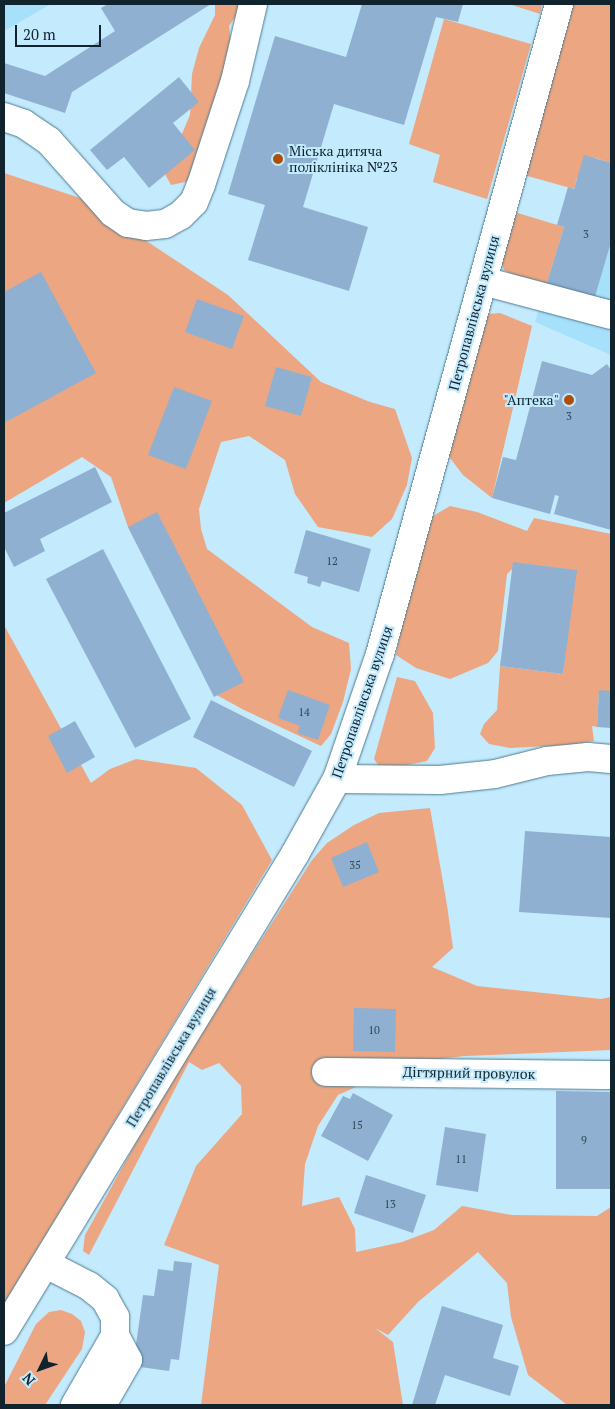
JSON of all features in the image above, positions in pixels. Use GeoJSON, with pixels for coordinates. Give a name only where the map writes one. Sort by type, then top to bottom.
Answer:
{"type":"FeatureCollection","features":[{"type":"Feature","properties":{"kind":"street"},"geometry":{"type":"LineString","coordinates":[[4,117],[24,124],[48,141],[113,213],[128,223],[146,226],[165,224],[181,215],[194,202],[201,185],[235,81],[253,4]]}},
{"type":"Feature","properties":{"kind":"street","name":"Петропавлівська вулиця"},"geometry":{"type":"LineString","coordinates":[[4,1331],[295,854],[337,779],[380,654],[559,4]]}},
{"type":"Feature","properties":{"kind":"street"},"geometry":{"type":"LineString","coordinates":[[483,281],[611,315]]}},
{"type":"Feature","properties":{"kind":"street"},"geometry":{"type":"LineString","coordinates":[[337,779],[440,780],[495,774],[547,761],[588,757],[611,759]]}},
{"type":"Feature","properties":{"kind":"street","name":"Дігтярний провулок"},"geometry":{"type":"LineString","coordinates":[[326,1072],[611,1075]]}},
{"type":"Feature","properties":{"kind":"street"},"geometry":{"type":"LineString","coordinates":[[46,1264],[89,1286],[104,1299],[115,1317],[115,1336],[128,1360],[102,1405]]}},
{"type":"Feature","properties":{"kind":"street"},"geometry":{"type":"LineString","coordinates":[[75,1405],[115,1336]]}},
{"type":"Feature","properties":{"kind":"shaded area"},"geometry":{"type":"Polygon","coordinates":[[[4,4],[51,4],[4,31],[4,4]]]}},
{"type":"Feature","properties":{"kind":"shaded area"},"geometry":{"type":"Polygon","coordinates":[[[215,4],[244,4],[229,26],[233,55],[195,180],[171,185],[165,174],[190,115],[192,74],[199,48],[215,15],[215,4]]]}},
{"type":"Feature","properties":{"kind":"shaded area"},"geometry":{"type":"Polygon","coordinates":[[[509,4],[542,4],[540,14],[509,4]]]}},
{"type":"Feature","properties":{"kind":"shaded area"},"geometry":{"type":"Polygon","coordinates":[[[568,4],[611,4],[611,163],[596,158],[577,178],[574,189],[524,175],[568,4]]]}},
{"type":"Feature","properties":{"kind":"shaded area"},"geometry":{"type":"Polygon","coordinates":[[[444,19],[531,44],[487,199],[433,182],[440,155],[409,144],[444,19]]]}},
{"type":"Feature","properties":{"kind":"shaded area"},"geometry":{"type":"Polygon","coordinates":[[[611,81],[611,355],[535,322],[611,81]]]}},
{"type":"Feature","properties":{"kind":"shaded area"},"geometry":{"type":"Polygon","coordinates":[[[4,173],[83,199],[228,295],[321,382],[370,402],[395,409],[412,458],[407,485],[392,519],[372,537],[318,527],[295,494],[285,460],[249,436],[221,442],[199,509],[201,529],[207,549],[312,627],[349,643],[351,669],[343,702],[331,734],[321,746],[244,710],[213,693],[128,527],[111,477],[82,457],[4,503],[4,173]]]}},
{"type":"Feature","properties":{"kind":"shaded area"},"geometry":{"type":"Polygon","coordinates":[[[511,211],[564,227],[546,286],[515,276],[504,270],[499,254],[511,211]]]}},
{"type":"Feature","properties":{"kind":"shaded area"},"geometry":{"type":"Polygon","coordinates":[[[500,313],[532,326],[492,498],[463,475],[447,454],[483,326],[489,314],[500,313]]]}},
{"type":"Feature","properties":{"kind":"shaded area"},"geometry":{"type":"Polygon","coordinates":[[[450,506],[477,512],[527,531],[534,518],[611,534],[611,691],[599,691],[597,727],[592,726],[594,741],[569,745],[510,748],[489,744],[480,734],[484,724],[497,710],[500,666],[563,674],[575,570],[519,563],[507,574],[498,651],[488,663],[450,679],[416,668],[396,655],[405,609],[425,535],[433,516],[450,506]]]}},
{"type":"Feature","properties":{"kind":"shaded area"},"geometry":{"type":"Polygon","coordinates":[[[4,625],[91,783],[110,769],[136,759],[196,768],[242,805],[272,860],[4,1304],[4,625]]]}},
{"type":"Feature","properties":{"kind":"shaded area"},"geometry":{"type":"Polygon","coordinates":[[[397,677],[415,681],[433,713],[435,748],[427,761],[382,770],[374,759],[397,677]]]}},
{"type":"Feature","properties":{"kind":"shaded area"},"geometry":{"type":"Polygon","coordinates":[[[430,808],[453,948],[432,967],[477,986],[601,999],[611,997],[611,1050],[465,1056],[412,1062],[338,1095],[318,1126],[305,1164],[302,1206],[339,1197],[355,1229],[356,1252],[402,1242],[434,1230],[462,1206],[512,1215],[597,1216],[611,1207],[611,1405],[566,1404],[528,1375],[511,1317],[507,1283],[478,1252],[418,1302],[388,1335],[375,1328],[393,1342],[403,1405],[201,1405],[219,1265],[164,1245],[196,1166],[242,1114],[241,1086],[219,1063],[202,1070],[189,1062],[89,1255],[83,1251],[85,1235],[159,1101],[312,860],[327,843],[354,825],[379,813],[430,808]]]}},
{"type":"Feature","properties":{"kind":"shaded area"},"geometry":{"type":"Polygon","coordinates":[[[61,1310],[72,1314],[81,1321],[85,1332],[82,1349],[45,1405],[4,1405],[4,1387],[36,1324],[49,1312],[61,1310]]]}},
{"type":"Feature","properties":{"kind":"building"},"geometry":{"type":"Polygon","coordinates":[[[108,4],[211,4],[72,92],[65,113],[4,93],[4,63],[45,76],[115,31],[101,8],[108,4]]]}},
{"type":"Feature","properties":{"kind":"building","name":"Міська дитяча поліклініка №23"},"geometry":{"type":"Polygon","coordinates":[[[362,4],[463,4],[458,22],[436,17],[404,125],[334,104],[303,207],[368,227],[349,291],[248,260],[265,205],[228,194],[275,36],[346,57],[362,4]]]}},
{"type":"Feature","properties":{"kind":"building"},"geometry":{"type":"Polygon","coordinates":[[[179,77],[199,102],[173,123],[195,150],[149,188],[124,157],[107,170],[90,150],[179,77]]]}},
{"type":"Feature","properties":{"kind":"building"},"geometry":{"type":"Polygon","coordinates":[[[584,155],[611,163],[611,242],[594,300],[546,286],[564,227],[557,225],[568,187],[574,189],[584,155]]]}},
{"type":"Feature","properties":{"kind":"building"},"geometry":{"type":"Polygon","coordinates":[[[41,272],[96,373],[4,423],[4,292],[41,272]]]}},
{"type":"Feature","properties":{"kind":"building"},"geometry":{"type":"Polygon","coordinates":[[[197,299],[244,316],[232,349],[185,332],[197,299]]]}},
{"type":"Feature","properties":{"kind":"building"},"geometry":{"type":"Polygon","coordinates":[[[542,361],[592,375],[607,364],[611,370],[611,530],[554,514],[559,496],[555,495],[550,514],[492,498],[503,457],[516,460],[542,361]]]}},
{"type":"Feature","properties":{"kind":"building"},"geometry":{"type":"Polygon","coordinates":[[[276,367],[312,377],[301,416],[265,406],[276,367]]]}},
{"type":"Feature","properties":{"kind":"building"},"geometry":{"type":"Polygon","coordinates":[[[174,387],[212,401],[186,469],[148,455],[174,387]]]}},
{"type":"Feature","properties":{"kind":"building"},"geometry":{"type":"Polygon","coordinates":[[[95,467],[112,502],[40,539],[45,551],[14,567],[4,547],[4,513],[95,467]]]}},
{"type":"Feature","properties":{"kind":"building"},"geometry":{"type":"Polygon","coordinates":[[[157,512],[244,682],[214,697],[128,527],[157,512]]]}},
{"type":"Feature","properties":{"kind":"building"},"geometry":{"type":"Polygon","coordinates":[[[306,530],[371,549],[359,592],[322,581],[320,587],[307,583],[308,577],[294,573],[306,530]]]}},
{"type":"Feature","properties":{"kind":"building"},"geometry":{"type":"Polygon","coordinates":[[[103,549],[191,719],[135,748],[46,579],[103,549]]]}},
{"type":"Feature","properties":{"kind":"building"},"geometry":{"type":"Polygon","coordinates":[[[513,562],[577,570],[563,674],[500,666],[513,562]]]}},
{"type":"Feature","properties":{"kind":"building"},"geometry":{"type":"Polygon","coordinates":[[[288,690],[330,705],[318,740],[297,733],[300,726],[278,718],[288,690]]]}},
{"type":"Feature","properties":{"kind":"building"},"geometry":{"type":"Polygon","coordinates":[[[599,690],[611,691],[611,728],[597,727],[599,690]]]}},
{"type":"Feature","properties":{"kind":"building"},"geometry":{"type":"Polygon","coordinates":[[[211,700],[312,751],[294,787],[193,737],[211,700]]]}},
{"type":"Feature","properties":{"kind":"building"},"geometry":{"type":"Polygon","coordinates":[[[75,721],[95,757],[67,773],[48,736],[75,721]]]}},
{"type":"Feature","properties":{"kind":"building"},"geometry":{"type":"Polygon","coordinates":[[[525,831],[611,837],[611,918],[519,912],[525,831]]]}},
{"type":"Feature","properties":{"kind":"building"},"geometry":{"type":"Polygon","coordinates":[[[367,842],[379,872],[343,887],[331,858],[367,842]]]}},
{"type":"Feature","properties":{"kind":"building"},"geometry":{"type":"Polygon","coordinates":[[[354,1008],[396,1009],[395,1052],[353,1051],[354,1008]]]}},
{"type":"Feature","properties":{"kind":"building"},"geometry":{"type":"Polygon","coordinates":[[[556,1091],[611,1092],[611,1189],[556,1189],[556,1091]]]}},
{"type":"Feature","properties":{"kind":"building"},"geometry":{"type":"Polygon","coordinates":[[[353,1093],[393,1115],[368,1161],[321,1136],[343,1096],[350,1099],[353,1093]]]}},
{"type":"Feature","properties":{"kind":"building"},"geometry":{"type":"Polygon","coordinates":[[[445,1127],[486,1134],[478,1192],[436,1185],[445,1127]]]}},
{"type":"Feature","properties":{"kind":"building"},"geometry":{"type":"Polygon","coordinates":[[[366,1175],[426,1195],[413,1233],[354,1213],[366,1175]]]}},
{"type":"Feature","properties":{"kind":"building"},"geometry":{"type":"Polygon","coordinates":[[[174,1261],[192,1263],[179,1360],[171,1359],[169,1371],[133,1366],[143,1295],[154,1296],[158,1269],[173,1271],[174,1261]]]}},
{"type":"Feature","properties":{"kind":"building"},"geometry":{"type":"Polygon","coordinates":[[[442,1306],[503,1325],[493,1358],[519,1366],[510,1396],[445,1375],[435,1405],[412,1405],[442,1306]]]}},
{"type":"Feature","properties":{"kind":"place","name":"Міська дитяча поліклініка №23"},"geometry":{"type":"Point","coordinates":[278,159]}},
{"type":"Feature","properties":{"kind":"place","name":"\"Аптека\""},"geometry":{"type":"Point","coordinates":[569,400]}}]}
